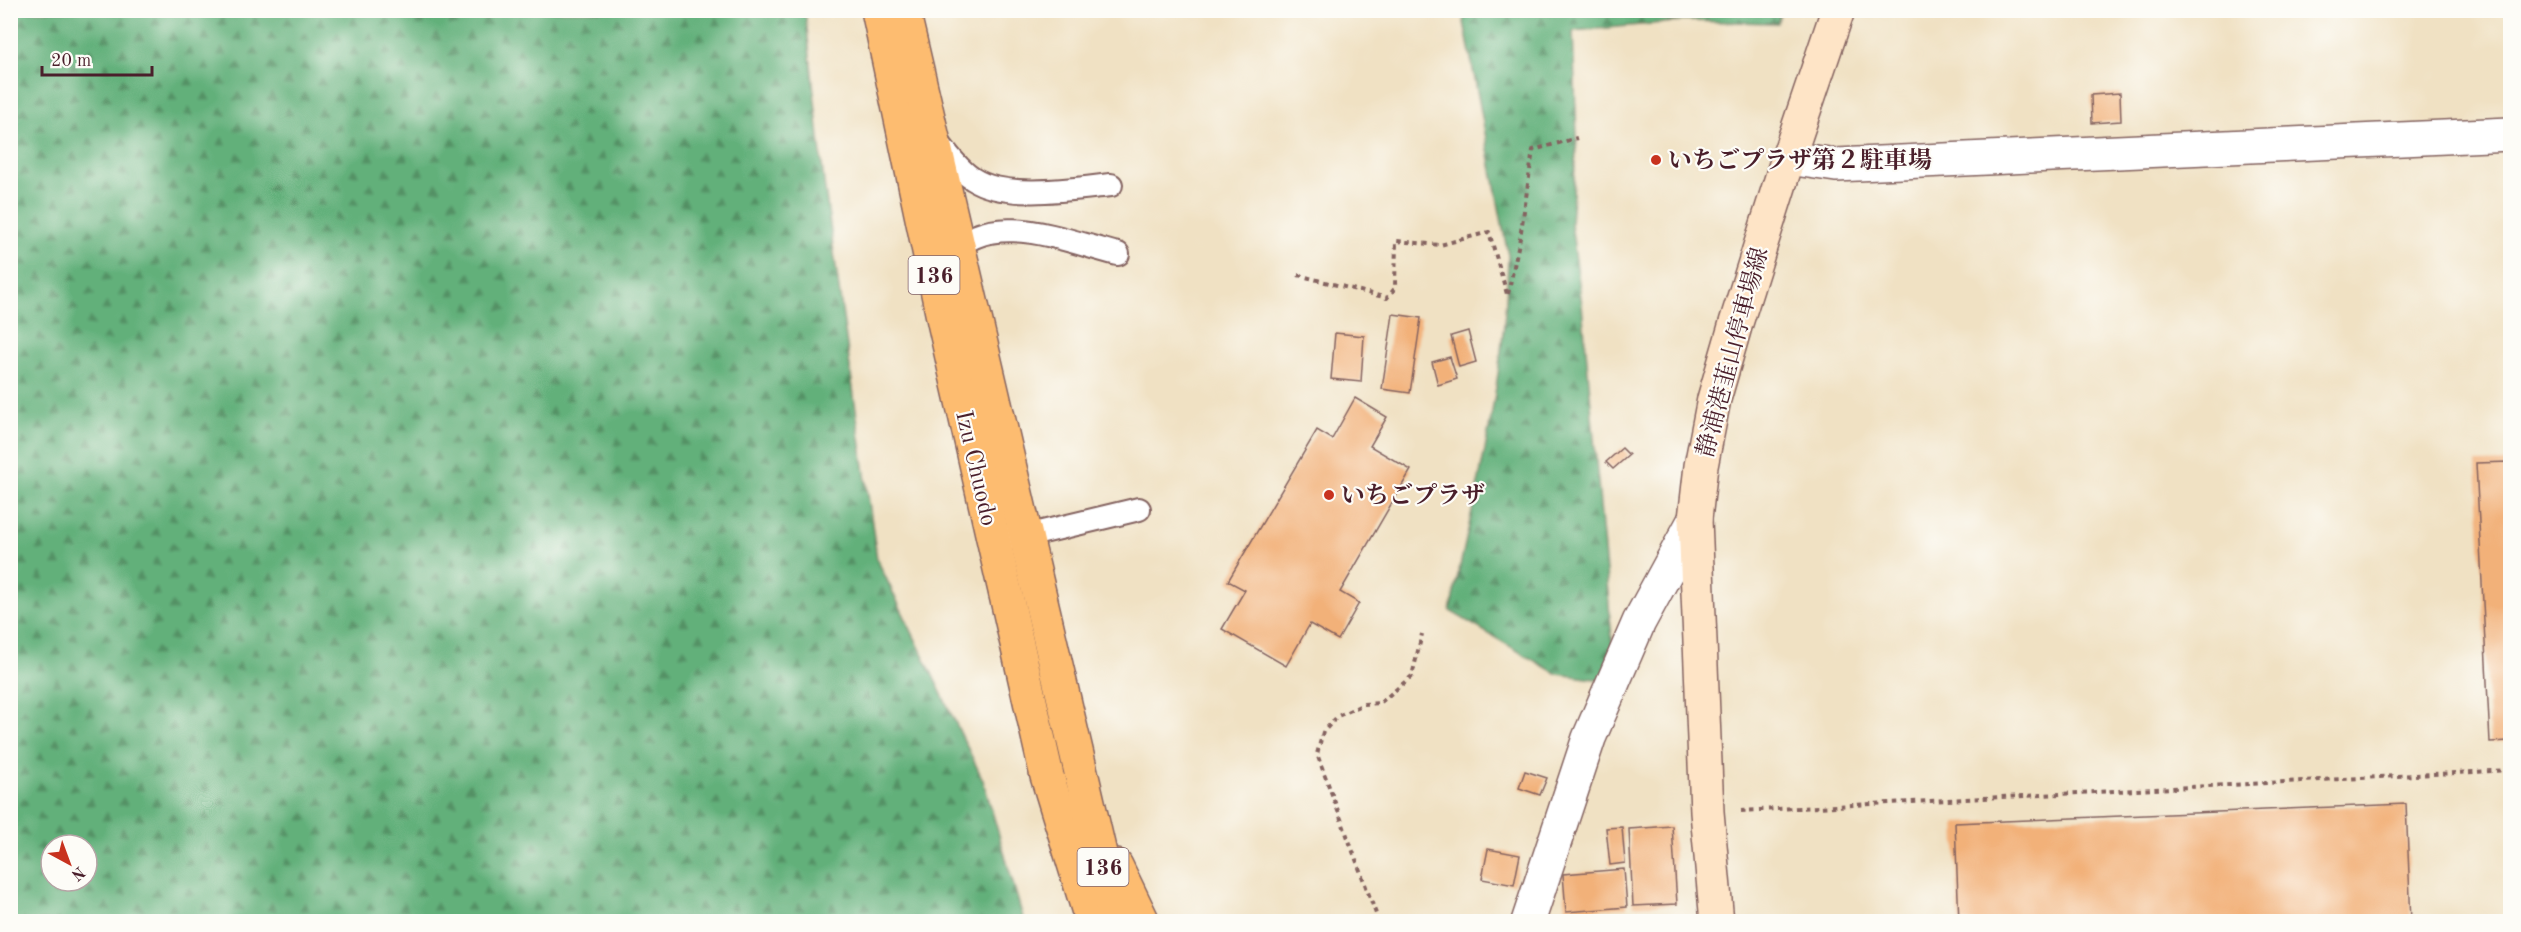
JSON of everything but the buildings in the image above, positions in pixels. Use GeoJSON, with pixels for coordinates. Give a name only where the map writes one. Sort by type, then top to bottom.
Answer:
{"type":"FeatureCollection","features":[{"type":"Feature","properties":{"kind":"highway","name":"Izu Chuodo"},"geometry":{"type":"LineString","coordinates":[[878,10],[984,500],[1047,776],[1092,921]]}},
{"type":"Feature","properties":{"kind":"highway","name":"Izu Chuodo"},"geometry":{"type":"LineString","coordinates":[[903,10],[1116,921]]}},
{"type":"Feature","properties":{"kind":"highway"},"geometry":{"type":"LineString","coordinates":[[1047,776],[1085,921]]}},
{"type":"Feature","properties":{"kind":"highway"},"geometry":{"type":"LineString","coordinates":[[1090,813],[1143,921]]}},
{"type":"Feature","properties":{"kind":"main road","name":"静浦港韮山停車場線"},"geometry":{"type":"LineString","coordinates":[[1717,921],[1707,812],[1695,519],[1701,466],[1714,399],[1788,158],[1838,10]]}},
{"type":"Feature","properties":{"kind":"street"},"geometry":{"type":"LineString","coordinates":[[1788,158],[1836,165],[2511,134]]}},
{"type":"Feature","properties":{"kind":"street"},"geometry":{"type":"LineString","coordinates":[[1528,921],[1589,738],[1639,622],[1695,519]]}},
{"type":"Feature","properties":{"kind":"lane"},"geometry":{"type":"LineString","coordinates":[[933,135],[954,162],[974,180],[1006,190],[1042,192],[1111,185]]}},
{"type":"Feature","properties":{"kind":"lane"},"geometry":{"type":"LineString","coordinates":[[984,500],[996,482],[952,293],[947,259],[958,245],[972,235],[1013,230],[1053,237],[1118,254]]}},
{"type":"Feature","properties":{"kind":"lane"},"geometry":{"type":"LineString","coordinates":[[993,538],[1026,536],[1139,509]]}},
{"type":"Feature","properties":{"kind":"path"},"geometry":{"type":"LineString","coordinates":[[1298,275],[1387,298],[1395,288],[1396,241],[1440,245],[1489,232],[1508,294],[1520,238],[1533,150],[1577,138]]}},
{"type":"Feature","properties":{"kind":"path"},"geometry":{"type":"LineString","coordinates":[[1379,921],[1317,754],[1323,732],[1338,716],[1364,704],[1380,703],[1412,676],[1422,634]]}},
{"type":"Feature","properties":{"kind":"path"},"geometry":{"type":"LineString","coordinates":[[1707,812],[2511,770]]}},
{"type":"Feature","properties":{"kind":"green space"},"geometry":{"type":"Polygon","coordinates":[[[10,11],[805,11],[824,182],[877,559],[983,780],[1024,921],[11,921],[10,11]]]}},
{"type":"Feature","properties":{"kind":"green space"},"geometry":{"type":"Polygon","coordinates":[[[1462,11],[1781,11],[1777,23],[1685,21],[1573,31],[1577,138],[1571,223],[1582,305],[1616,682],[1557,674],[1450,611],[1496,390],[1506,300],[1508,255],[1462,11]]]}},
{"type":"Feature","properties":{"kind":"place","name":"いちごプラザ第２駐車場"},"geometry":{"type":"Point","coordinates":[1656,160]}},
{"type":"Feature","properties":{"kind":"place","name":"いちごプラザ"},"geometry":{"type":"Point","coordinates":[1329,495]}}]}
